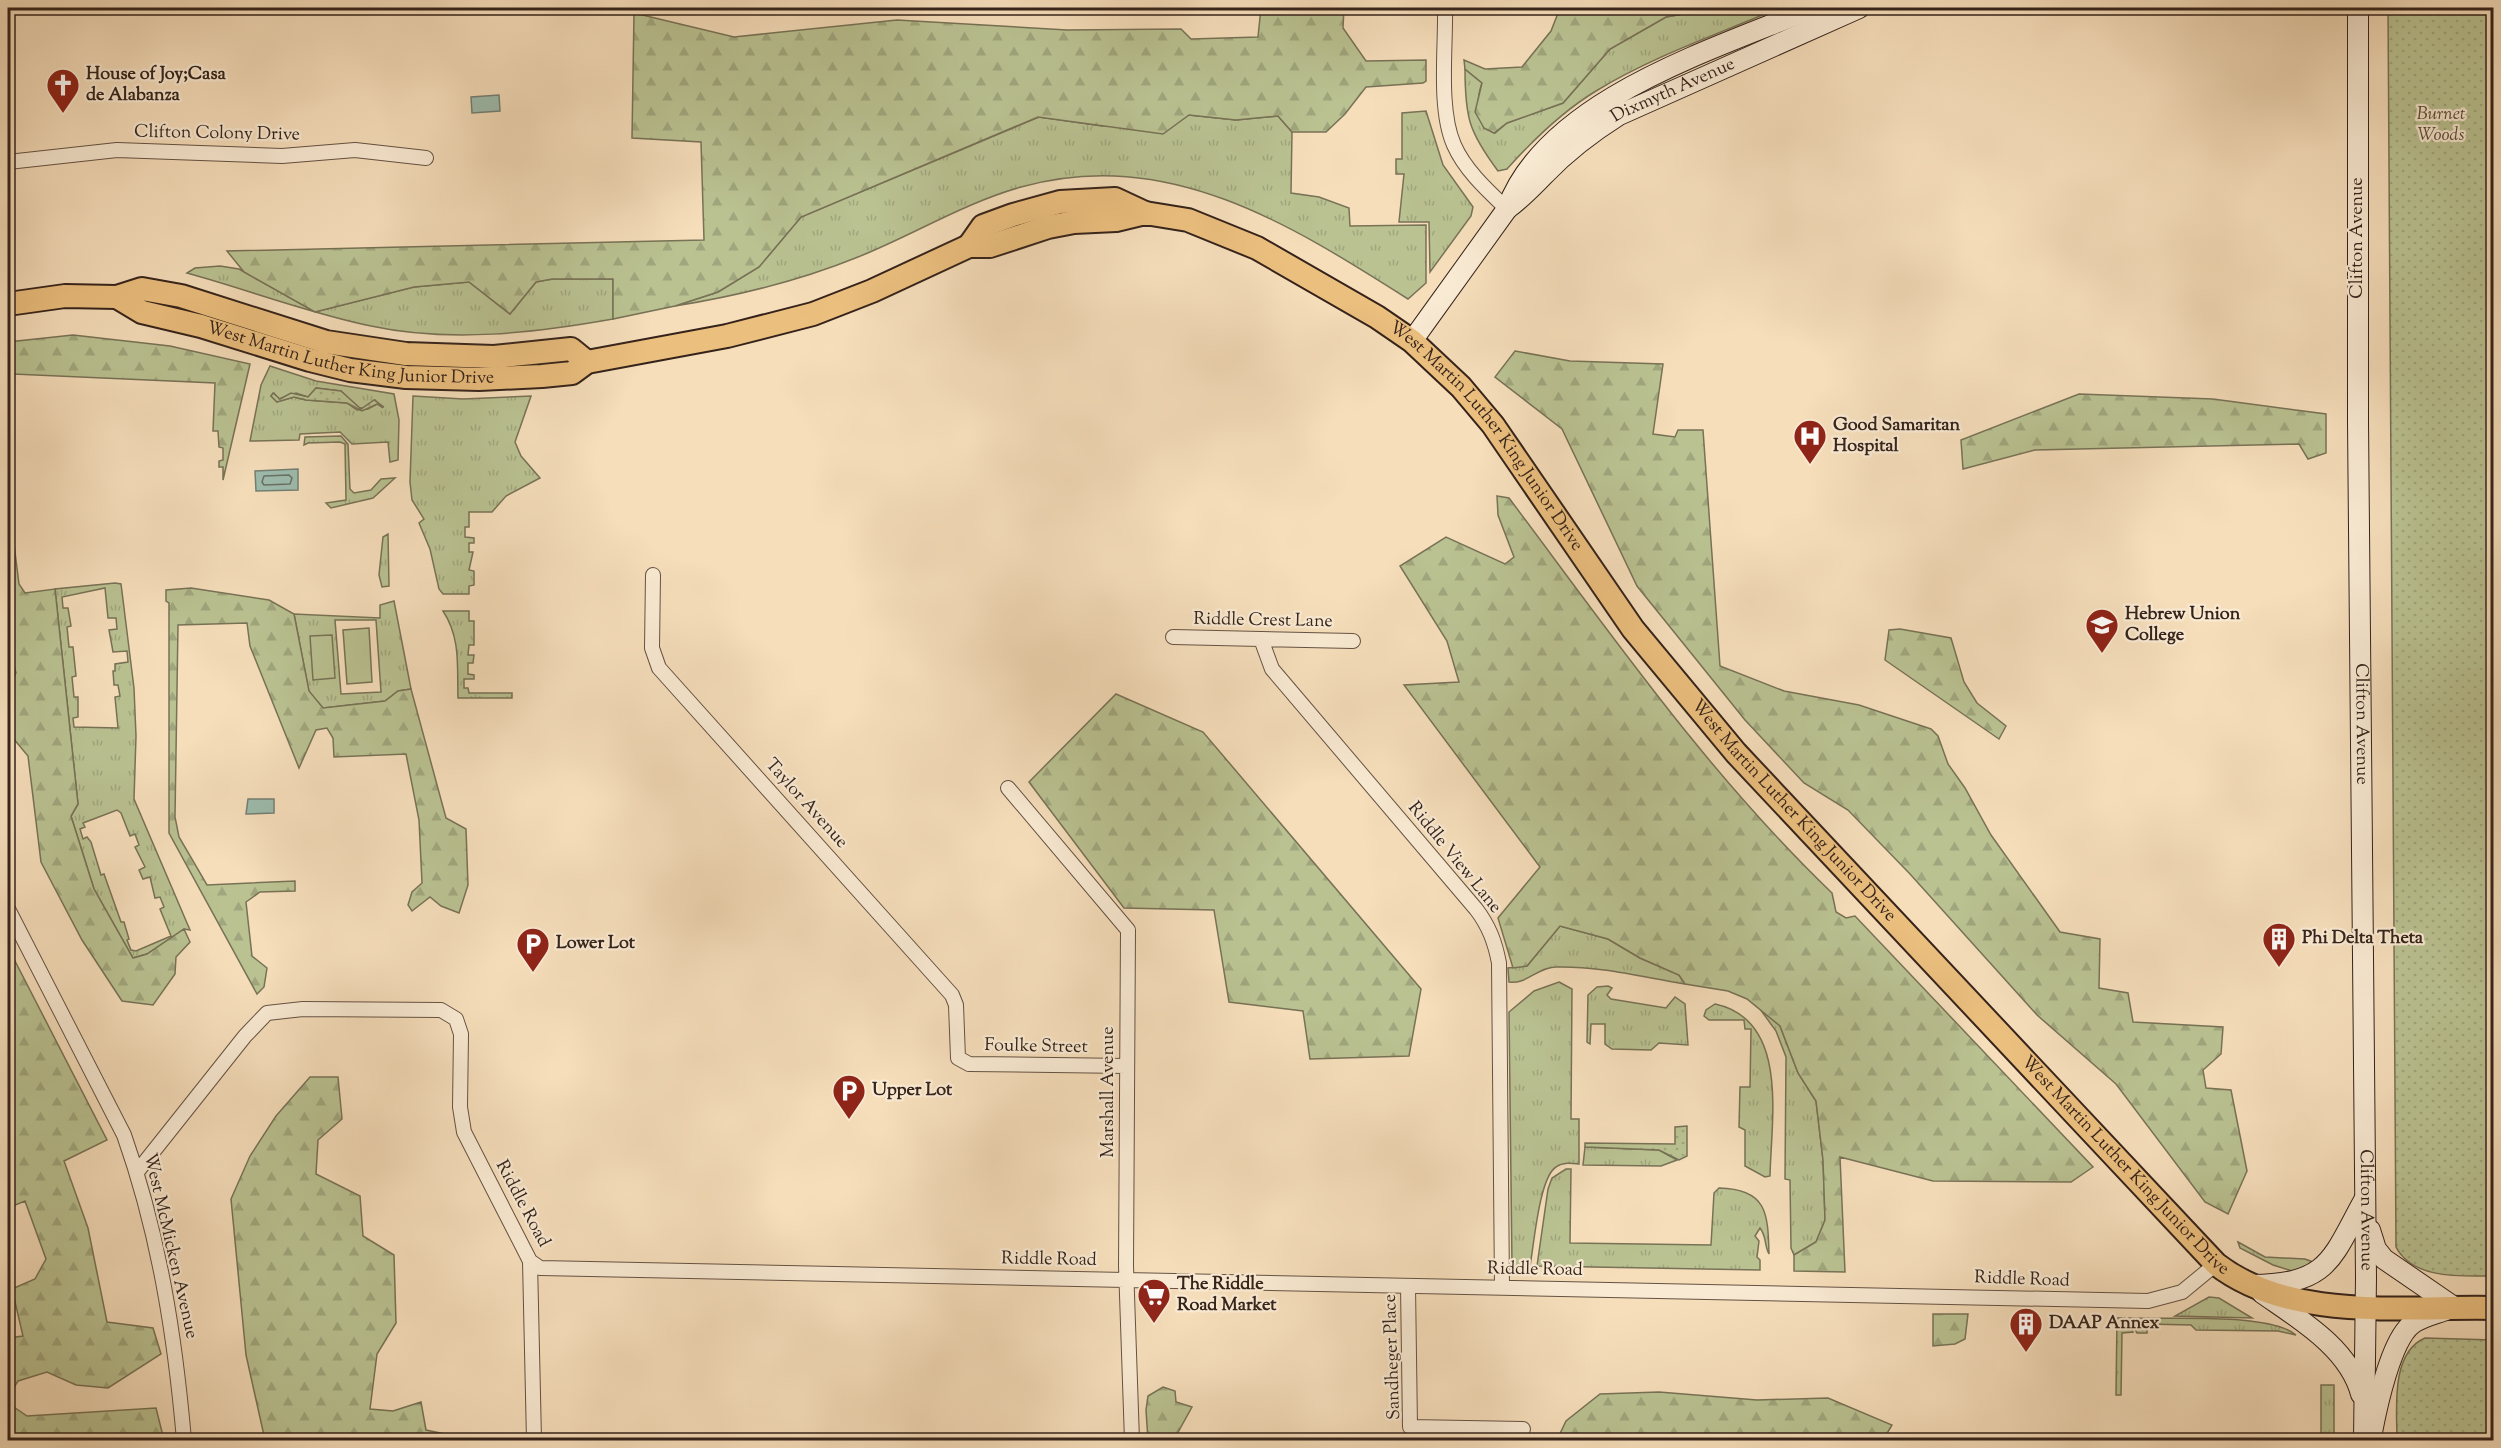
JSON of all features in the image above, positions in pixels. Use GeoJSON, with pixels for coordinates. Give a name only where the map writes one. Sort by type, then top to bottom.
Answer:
{"type":"FeatureCollection","features":[{"type":"Feature","properties":{"kind":"main road","name":"Dixmyth Avenue"},"geometry":{"type":"LineString","coordinates":[[1412,342],[1507,208],[1515,185],[1560,134],[1624,90],[1813,8]]}},
{"type":"Feature","properties":{"kind":"main road","name":"Dixmyth Avenue"},"geometry":{"type":"LineString","coordinates":[[1507,208],[1527,194],[1545,174],[1591,132],[1618,116],[1859,8]]}},
{"type":"Feature","properties":{"kind":"main road","name":"Clifton Avenue"},"geometry":{"type":"LineString","coordinates":[[2358,8],[2358,422],[2366,1306],[2364,1440]]}},
{"type":"Feature","properties":{"kind":"main road","name":"West Martin Luther King Junior Drive"},"geometry":{"type":"LineString","coordinates":[[8,304],[65,296],[117,297],[142,289],[180,296],[309,338],[406,354],[494,357],[571,349],[587,362],[727,336],[813,314],[872,291],[969,246],[983,226],[1013,214],[1060,202],[1115,199],[1145,213],[1188,220],[1237,238],[1377,317],[1412,342],[1461,387],[1487,418],[1633,629],[1736,753],[2216,1264],[2250,1285],[2301,1302],[2366,1306],[2493,1308]]}},
{"type":"Feature","properties":{"kind":"main road"},"geometry":{"type":"LineString","coordinates":[[2250,1285],[2295,1280],[2327,1265],[2365,1198]]}},
{"type":"Feature","properties":{"kind":"main road"},"geometry":{"type":"LineString","coordinates":[[2365,1198],[2371,1234],[2384,1259],[2454,1307]]}},
{"type":"Feature","properties":{"kind":"main road"},"geometry":{"type":"LineString","coordinates":[[2250,1285],[2301,1322],[2339,1354],[2356,1378],[2364,1407]]}},
{"type":"Feature","properties":{"kind":"main road"},"geometry":{"type":"LineString","coordinates":[[2370,1440],[2386,1373],[2408,1328],[2414,1322],[2454,1307]]}},
{"type":"Feature","properties":{"kind":"street"},"geometry":{"type":"LineString","coordinates":[[1445,8],[1446,106],[1454,145],[1469,170],[1507,208]]}},
{"type":"Feature","properties":{"kind":"street","name":"Clifton Colony Drive"},"geometry":{"type":"LineString","coordinates":[[8,162],[117,150],[282,156],[355,150],[426,158]]}},
{"type":"Feature","properties":{"kind":"street","name":"Taylor Avenue"},"geometry":{"type":"LineString","coordinates":[[652,575],[652,648],[659,668],[952,995],[956,1005],[956,1048]]}},
{"type":"Feature","properties":{"kind":"street","name":"Riddle Crest Lane"},"geometry":{"type":"LineString","coordinates":[[1173,637],[1353,641]]}},
{"type":"Feature","properties":{"kind":"street","name":"Riddle View Lane"},"geometry":{"type":"LineString","coordinates":[[1261,639],[1272,669],[1476,909],[1488,925],[1496,944],[1499,963],[1502,1287]]}},
{"type":"Feature","properties":{"kind":"street","name":"Marshall Avenue"},"geometry":{"type":"LineString","coordinates":[[1008,788],[1128,930],[1126,1279],[1132,1440]]}},
{"type":"Feature","properties":{"kind":"street","name":"West McMicken Avenue"},"geometry":{"type":"LineString","coordinates":[[8,909],[124,1135],[137,1172],[170,1314],[177,1354],[184,1440]]}},
{"type":"Feature","properties":{"kind":"street","name":"Riddle Road"},"geometry":{"type":"LineString","coordinates":[[137,1172],[245,1036],[267,1013],[303,1009],[441,1010],[456,1019],[461,1034],[460,1107],[464,1132],[530,1261],[540,1268],[2148,1301],[2182,1292],[2216,1264]]}},
{"type":"Feature","properties":{"kind":"street","name":"Foulke Street"},"geometry":{"type":"LineString","coordinates":[[956,1048],[957,1058],[969,1064],[1126,1066]]}},
{"type":"Feature","properties":{"kind":"street"},"geometry":{"type":"LineString","coordinates":[[530,1261],[534,1440]]}},
{"type":"Feature","properties":{"kind":"street","name":"Sandheger Place"},"geometry":{"type":"LineString","coordinates":[[1408,1286],[1410,1427],[1523,1429]]}},
{"type":"Feature","properties":{"kind":"green space"},"geometry":{"type":"Polygon","coordinates":[[[1261,8],[1344,8],[1343,28],[1366,61],[1426,60],[1426,81],[1366,87],[1345,114],[1326,132],[1292,132],[1278,116],[1236,120],[1189,115],[1163,134],[1038,117],[801,217],[759,267],[718,292],[675,306],[613,319],[613,279],[552,279],[536,282],[510,314],[469,282],[414,287],[315,312],[244,272],[227,251],[704,240],[701,142],[632,138],[634,13],[734,37],[897,20],[1067,30],[1181,29],[1191,39],[1258,37],[1261,8]]]}},
{"type":"Feature","properties":{"kind":"green space"},"geometry":{"type":"Polygon","coordinates":[[[1560,8],[1717,8],[1666,17],[1610,49],[1563,103],[1507,123],[1494,133],[1484,128],[1475,112],[1482,83],[1465,69],[1464,60],[1485,69],[1522,67],[1551,31],[1560,8]]]}},
{"type":"Feature","properties":{"kind":"green space"},"geometry":{"type":"Polygon","coordinates":[[[1717,8],[1779,8],[1663,56],[1596,91],[1549,127],[1507,169],[1498,171],[1481,146],[1468,113],[1465,69],[1482,83],[1478,100],[1480,116],[1484,128],[1495,133],[1507,123],[1563,103],[1610,49],[1666,17],[1717,8]]]}},
{"type":"Feature","properties":{"kind":"green space","name":"Burnet Woods"},"geometry":{"type":"Polygon","coordinates":[[[2388,8],[2493,8],[2493,1276],[2454,1276],[2426,1271],[2404,1258],[2396,1247],[2388,8]]]}},
{"type":"Feature","properties":{"kind":"green space"},"geometry":{"type":"Polygon","coordinates":[[[1426,111],[1443,165],[1473,207],[1471,216],[1430,272],[1429,222],[1399,222],[1404,174],[1396,174],[1396,159],[1402,159],[1402,113],[1426,111]]]}},
{"type":"Feature","properties":{"kind":"green space"},"geometry":{"type":"Polygon","coordinates":[[[1189,115],[1236,120],[1278,116],[1292,132],[1291,193],[1319,197],[1349,208],[1350,226],[1426,225],[1426,283],[1408,299],[1318,244],[1272,220],[1225,200],[1176,185],[1126,177],[1075,177],[1021,187],[1000,194],[959,210],[836,266],[721,298],[675,306],[718,292],[759,267],[801,217],[1039,117],[1102,126],[1189,115]]]}},
{"type":"Feature","properties":{"kind":"green space"},"geometry":{"type":"Polygon","coordinates":[[[220,266],[239,269],[315,312],[187,273],[195,268],[220,266]]]}},
{"type":"Feature","properties":{"kind":"green space"},"geometry":{"type":"Polygon","coordinates":[[[552,279],[613,279],[613,319],[523,332],[431,334],[371,326],[315,312],[414,287],[469,282],[510,314],[536,282],[552,279]]]}},
{"type":"Feature","properties":{"kind":"green space"},"geometry":{"type":"Polygon","coordinates":[[[73,335],[170,346],[250,364],[223,480],[223,467],[219,467],[219,461],[223,460],[223,448],[219,447],[218,431],[213,431],[215,383],[13,374],[12,388],[8,388],[8,342],[73,335]]]}},
{"type":"Feature","properties":{"kind":"green space"},"geometry":{"type":"Polygon","coordinates":[[[1515,351],[1570,361],[1663,364],[1653,434],[1675,437],[1678,430],[1703,430],[1720,666],[1784,691],[1859,705],[1931,729],[1938,736],[1948,764],[1965,788],[1991,835],[2060,932],[2100,939],[2099,988],[2128,993],[2133,1022],[2223,1027],[2221,1054],[2203,1070],[2206,1088],[2231,1090],[2247,1171],[2228,1214],[2205,1202],[2116,1084],[2037,1015],[1910,874],[1848,810],[1804,783],[1745,720],[1637,586],[1562,429],[1495,377],[1515,351]]]}},
{"type":"Feature","properties":{"kind":"green space"},"geometry":{"type":"Polygon","coordinates":[[[270,366],[316,381],[394,394],[399,420],[398,460],[390,462],[388,442],[352,444],[340,432],[300,434],[299,440],[250,441],[261,385],[270,366]],[[316,388],[308,397],[296,393],[279,399],[274,393],[271,396],[277,402],[294,397],[347,403],[357,410],[368,409],[377,404],[383,408],[375,400],[365,408],[357,408],[341,391],[316,388]]]}},
{"type":"Feature","properties":{"kind":"green space"},"geometry":{"type":"Polygon","coordinates":[[[316,388],[341,391],[361,409],[374,400],[384,407],[377,404],[362,411],[347,403],[294,397],[277,402],[271,396],[273,393],[280,399],[291,393],[308,397],[316,388]]]}},
{"type":"Feature","properties":{"kind":"green space"},"geometry":{"type":"Polygon","coordinates":[[[2079,394],[2213,399],[2326,414],[2326,453],[2308,459],[2299,444],[2035,450],[1963,469],[1961,440],[2079,394]]]}},
{"type":"Feature","properties":{"kind":"green space"},"geometry":{"type":"Polygon","coordinates":[[[413,396],[463,399],[531,396],[515,442],[521,456],[540,478],[506,496],[492,512],[469,512],[469,527],[465,527],[465,537],[474,538],[474,543],[469,543],[469,552],[473,552],[469,570],[474,571],[474,585],[469,586],[469,594],[443,594],[439,589],[430,549],[419,523],[424,519],[412,500],[410,482],[413,396]]]}},
{"type":"Feature","properties":{"kind":"green space"},"geometry":{"type":"Polygon","coordinates":[[[341,436],[348,444],[350,489],[354,493],[371,490],[381,479],[395,478],[373,498],[331,508],[326,503],[346,500],[345,444],[340,442],[304,445],[305,437],[341,436]]]}},
{"type":"Feature","properties":{"kind":"green space"},"geometry":{"type":"Polygon","coordinates":[[[8,496],[19,584],[25,593],[55,589],[78,804],[71,816],[94,889],[133,958],[147,954],[184,929],[190,942],[176,957],[175,974],[153,1005],[122,1001],[82,940],[41,862],[28,756],[8,732],[10,684],[16,673],[8,644],[8,496]]]}},
{"type":"Feature","properties":{"kind":"green space"},"geometry":{"type":"Polygon","coordinates":[[[1497,496],[1509,498],[1702,752],[1787,847],[1832,893],[1836,912],[1846,918],[1855,916],[2093,1167],[2071,1182],[1933,1181],[1840,1157],[1845,1272],[1794,1271],[1794,1255],[1816,1242],[1825,1220],[1823,1160],[1816,1101],[1798,1073],[1780,1026],[1747,999],[1728,991],[1685,984],[1679,975],[1640,958],[1608,939],[1560,926],[1527,966],[1513,968],[1498,918],[1540,867],[1404,685],[1459,682],[1447,641],[1400,566],[1446,537],[1505,564],[1514,557],[1498,515],[1497,496]]]}},
{"type":"Feature","properties":{"kind":"green space"},"geometry":{"type":"Polygon","coordinates":[[[388,534],[389,586],[382,587],[379,575],[383,537],[388,534]]]}},
{"type":"Feature","properties":{"kind":"green space"},"geometry":{"type":"Polygon","coordinates":[[[121,584],[134,688],[136,736],[134,799],[190,930],[184,929],[147,954],[133,958],[94,889],[71,816],[78,804],[55,589],[121,584]],[[105,588],[62,597],[63,608],[68,608],[71,626],[67,627],[69,647],[73,647],[76,676],[72,677],[74,697],[78,697],[78,717],[73,718],[74,727],[118,728],[115,697],[120,696],[118,685],[114,685],[113,671],[115,671],[115,664],[128,662],[127,651],[113,652],[109,630],[117,629],[116,618],[108,618],[105,588]],[[117,810],[83,823],[85,827],[80,829],[83,839],[87,837],[91,842],[101,875],[104,874],[121,922],[124,922],[131,950],[136,951],[171,936],[160,909],[164,907],[160,897],[155,898],[150,877],[143,879],[139,870],[145,867],[135,847],[139,845],[135,834],[130,836],[121,813],[117,810]]]}},
{"type":"Feature","properties":{"kind":"green space"},"geometry":{"type":"Polygon","coordinates":[[[191,588],[269,600],[294,614],[309,691],[323,708],[385,701],[398,691],[411,689],[446,818],[466,829],[468,885],[459,913],[441,906],[430,897],[412,911],[408,905],[412,892],[422,883],[419,820],[406,754],[334,757],[333,738],[327,728],[316,730],[299,768],[250,646],[247,623],[178,625],[175,817],[179,837],[207,885],[295,881],[295,891],[260,892],[246,902],[252,956],[267,968],[264,987],[257,994],[169,833],[169,603],[166,601],[166,590],[191,588]]]}},
{"type":"Feature","properties":{"kind":"green space"},"geometry":{"type":"Polygon","coordinates":[[[394,601],[411,689],[398,691],[385,701],[323,708],[309,692],[294,614],[380,618],[380,605],[394,601]],[[335,620],[341,694],[381,692],[376,620],[335,620]]]}},
{"type":"Feature","properties":{"kind":"green space"},"geometry":{"type":"Polygon","coordinates":[[[443,611],[469,611],[469,621],[474,621],[474,645],[469,645],[468,655],[474,655],[473,663],[468,663],[468,674],[474,675],[474,679],[464,679],[464,688],[468,688],[469,693],[512,693],[512,698],[458,698],[458,664],[455,642],[449,621],[443,611]]]}},
{"type":"Feature","properties":{"kind":"green space"},"geometry":{"type":"Polygon","coordinates":[[[369,628],[372,682],[347,684],[343,630],[369,628]]]}},
{"type":"Feature","properties":{"kind":"green space"},"geometry":{"type":"Polygon","coordinates":[[[1900,629],[1951,638],[1964,682],[1977,703],[2006,726],[1999,739],[1885,660],[1889,630],[1900,629]]]}},
{"type":"Feature","properties":{"kind":"green space"},"geometry":{"type":"Polygon","coordinates":[[[332,635],[335,678],[313,680],[310,636],[332,635]]]}},
{"type":"Feature","properties":{"kind":"green space"},"geometry":{"type":"Polygon","coordinates":[[[1116,694],[1203,732],[1421,989],[1409,1056],[1310,1059],[1303,1011],[1229,1002],[1214,910],[1124,908],[1029,782],[1116,694]]]}},
{"type":"Feature","properties":{"kind":"green space"},"geometry":{"type":"Polygon","coordinates":[[[1560,926],[1608,939],[1640,958],[1679,975],[1685,984],[1572,967],[1550,968],[1521,981],[1509,982],[1508,968],[1527,966],[1560,926]]]}},
{"type":"Feature","properties":{"kind":"green space"},"geometry":{"type":"Polygon","coordinates":[[[15,961],[107,1140],[64,1161],[88,1228],[107,1322],[153,1328],[161,1354],[108,1388],[76,1385],[47,1372],[18,1381],[8,1397],[8,1338],[23,1336],[12,1289],[35,1279],[46,1259],[25,1201],[8,1208],[8,963],[15,961]]]}},
{"type":"Feature","properties":{"kind":"green space"},"geometry":{"type":"Polygon","coordinates":[[[1559,982],[1572,989],[1571,1119],[1579,1119],[1579,1164],[1561,1164],[1550,1174],[1541,1198],[1530,1266],[1512,1266],[1509,1012],[1534,991],[1559,982]]]}},
{"type":"Feature","properties":{"kind":"green space"},"geometry":{"type":"Polygon","coordinates":[[[1597,987],[1612,988],[1607,995],[1611,999],[1666,1008],[1675,997],[1685,1004],[1688,1045],[1659,1043],[1651,1050],[1612,1049],[1605,1044],[1605,1024],[1591,1024],[1590,1044],[1587,1042],[1588,995],[1597,987]]]}},
{"type":"Feature","properties":{"kind":"green space"},"geometry":{"type":"Polygon","coordinates":[[[1715,1004],[1739,1014],[1755,1030],[1766,1051],[1773,1101],[1770,1176],[1765,1177],[1745,1166],[1745,1130],[1739,1127],[1740,1087],[1750,1087],[1751,1029],[1745,1029],[1744,1020],[1709,1020],[1704,1016],[1706,1010],[1715,1004]]]}},
{"type":"Feature","properties":{"kind":"green space"},"geometry":{"type":"Polygon","coordinates":[[[1760,1009],[1780,1026],[1798,1073],[1816,1101],[1823,1160],[1825,1220],[1816,1242],[1794,1255],[1791,1248],[1790,1180],[1785,1179],[1786,1057],[1776,1031],[1760,1009]]]}},
{"type":"Feature","properties":{"kind":"green space"},"geometry":{"type":"Polygon","coordinates":[[[310,1077],[338,1077],[342,1119],[318,1140],[316,1174],[360,1196],[363,1236],[394,1255],[396,1323],[377,1354],[370,1409],[393,1411],[421,1402],[426,1430],[445,1434],[440,1440],[265,1440],[246,1355],[231,1199],[250,1156],[276,1116],[310,1077]]]}},
{"type":"Feature","properties":{"kind":"green space"},"geometry":{"type":"Polygon","coordinates":[[[1687,1126],[1687,1156],[1679,1160],[1659,1150],[1585,1147],[1585,1143],[1675,1144],[1675,1127],[1687,1126]]]}},
{"type":"Feature","properties":{"kind":"green space"},"geometry":{"type":"Polygon","coordinates":[[[1585,1147],[1659,1150],[1677,1160],[1661,1166],[1583,1165],[1585,1147]]]}},
{"type":"Feature","properties":{"kind":"green space"},"geometry":{"type":"Polygon","coordinates":[[[1566,1169],[1571,1169],[1570,1243],[1711,1245],[1714,1193],[1719,1188],[1735,1189],[1747,1193],[1762,1206],[1768,1227],[1769,1254],[1760,1228],[1755,1236],[1759,1241],[1757,1257],[1760,1260],[1760,1270],[1537,1266],[1548,1189],[1552,1178],[1566,1169]]]}},
{"type":"Feature","properties":{"kind":"green space"},"geometry":{"type":"Polygon","coordinates":[[[2238,1242],[2265,1257],[2305,1259],[2313,1262],[2295,1272],[2273,1265],[2240,1248],[2238,1242]]]}},
{"type":"Feature","properties":{"kind":"green space"},"geometry":{"type":"Polygon","coordinates":[[[2209,1297],[2219,1298],[2252,1318],[2175,1316],[2209,1297]]]}},
{"type":"Feature","properties":{"kind":"green space"},"geometry":{"type":"Polygon","coordinates":[[[1933,1314],[1968,1314],[1965,1339],[1955,1344],[1933,1346],[1933,1314]]]}},
{"type":"Feature","properties":{"kind":"green space"},"geometry":{"type":"Polygon","coordinates":[[[2117,1318],[2125,1318],[2133,1332],[2122,1333],[2121,1395],[2116,1395],[2117,1318]]]}},
{"type":"Feature","properties":{"kind":"green space"},"geometry":{"type":"Polygon","coordinates":[[[2129,1318],[2241,1320],[2283,1328],[2296,1335],[2278,1331],[2196,1330],[2191,1325],[2147,1324],[2147,1333],[2137,1333],[2129,1318]]]}},
{"type":"Feature","properties":{"kind":"green space"},"geometry":{"type":"Polygon","coordinates":[[[2425,1338],[2493,1340],[2493,1440],[2397,1440],[2397,1398],[2401,1369],[2414,1345],[2425,1338]]]}},
{"type":"Feature","properties":{"kind":"green space"},"geometry":{"type":"Polygon","coordinates":[[[2321,1385],[2334,1385],[2334,1440],[2321,1440],[2321,1385]]]}},
{"type":"Feature","properties":{"kind":"green space"},"geometry":{"type":"Polygon","coordinates":[[[1163,1387],[1175,1391],[1176,1402],[1192,1407],[1176,1436],[1184,1440],[1148,1440],[1146,1410],[1148,1396],[1163,1387]]]}},
{"type":"Feature","properties":{"kind":"green space"},"geometry":{"type":"Polygon","coordinates":[[[1659,1392],[1757,1400],[1828,1398],[1892,1425],[1883,1440],[1557,1440],[1566,1421],[1600,1394],[1659,1392]]]}},
{"type":"Feature","properties":{"kind":"green space"},"geometry":{"type":"Polygon","coordinates":[[[8,1403],[27,1416],[156,1408],[164,1440],[8,1440],[8,1403]]]}},
{"type":"Feature","properties":{"kind":"water"},"geometry":{"type":"Polygon","coordinates":[[[499,95],[500,111],[472,113],[471,97],[499,95]]]}},
{"type":"Feature","properties":{"kind":"water"},"geometry":{"type":"Polygon","coordinates":[[[298,469],[298,490],[256,491],[255,471],[298,469]]]}},
{"type":"Feature","properties":{"kind":"water"},"geometry":{"type":"Polygon","coordinates":[[[248,799],[274,799],[274,813],[246,814],[248,799]]]}},
{"type":"Feature","properties":{"kind":"place","name":"House of Joy;Casa de Alabanza"},"geometry":{"type":"Point","coordinates":[63,114]}},
{"type":"Feature","properties":{"kind":"place","name":"Good Samaritan Hospital"},"geometry":{"type":"Point","coordinates":[1810,465]}},
{"type":"Feature","properties":{"kind":"place","name":"Hebrew Union College"},"geometry":{"type":"Point","coordinates":[2102,654]}},
{"type":"Feature","properties":{"kind":"place","name":"Phi Delta Theta"},"geometry":{"type":"Point","coordinates":[2279,968]}},
{"type":"Feature","properties":{"kind":"place","name":"Lower Lot"},"geometry":{"type":"Point","coordinates":[533,973]}},
{"type":"Feature","properties":{"kind":"place","name":"Upper Lot"},"geometry":{"type":"Point","coordinates":[849,1120]}},
{"type":"Feature","properties":{"kind":"place","name":"The Riddle Road Market"},"geometry":{"type":"Point","coordinates":[1154,1324]}},
{"type":"Feature","properties":{"kind":"place","name":"DAAP Annex"},"geometry":{"type":"Point","coordinates":[2026,1353]}}]}
